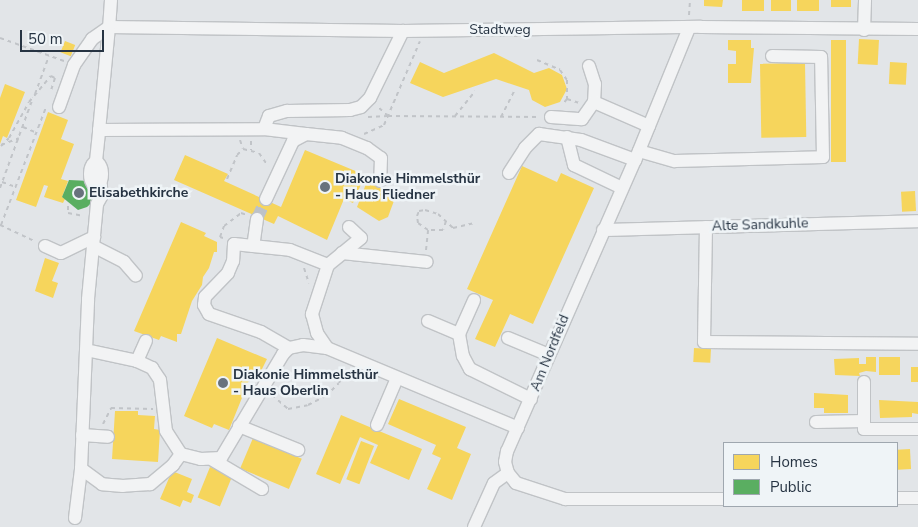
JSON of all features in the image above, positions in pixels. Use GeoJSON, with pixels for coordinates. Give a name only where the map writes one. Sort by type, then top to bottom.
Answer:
{"type":"FeatureCollection","features":[{"type":"Feature","properties":{"kind":"street"},"geometry":{"type":"LineString","coordinates":[[75,518],[81,469],[86,350],[96,218],[102,195],[97,166],[111,0]]}},
{"type":"Feature","properties":{"kind":"street"},"geometry":{"type":"LineString","coordinates":[[864,30],[865,0]]}},
{"type":"Feature","properties":{"kind":"street"},"geometry":{"type":"LineString","coordinates":[[59,107],[74,65],[92,39],[109,28]]}},
{"type":"Feature","properties":{"kind":"street","name":"Stadtweg"},"geometry":{"type":"LineString","coordinates":[[109,28],[403,31],[689,28],[864,30],[918,28]]}},
{"type":"Feature","properties":{"kind":"street","name":"Am Nordfeld"},"geometry":{"type":"LineString","coordinates":[[508,473],[507,451],[637,155],[689,28]]}},
{"type":"Feature","properties":{"kind":"street"},"geometry":{"type":"LineString","coordinates":[[264,128],[270,116],[287,111],[350,110],[361,107],[370,98],[403,31]]}},
{"type":"Feature","properties":{"kind":"street"},"geometry":{"type":"LineString","coordinates":[[509,173],[525,148],[538,134],[567,137],[637,155],[675,161],[823,157],[821,57],[772,56]]}},
{"type":"Feature","properties":{"kind":"street"},"geometry":{"type":"LineString","coordinates":[[551,117],[582,119],[594,102],[595,84],[590,66]]}},
{"type":"Feature","properties":{"kind":"street"},"geometry":{"type":"LineString","coordinates":[[594,102],[649,126]]}},
{"type":"Feature","properties":{"kind":"street"},"geometry":{"type":"LineString","coordinates":[[99,130],[246,131],[264,128],[342,138],[367,148],[381,158],[380,181]]}},
{"type":"Feature","properties":{"kind":"street"},"geometry":{"type":"LineString","coordinates":[[266,199],[293,140],[306,134]]}},
{"type":"Feature","properties":{"kind":"street"},"geometry":{"type":"LineString","coordinates":[[567,137],[574,165],[622,188]]}},
{"type":"Feature","properties":{"kind":"street"},"geometry":{"type":"LineString","coordinates":[[253,246],[256,219]]}},
{"type":"Feature","properties":{"kind":"street","name":"Alte Sandkuhle"},"geometry":{"type":"LineString","coordinates":[[603,230],[918,221]]}},
{"type":"Feature","properties":{"kind":"street"},"geometry":{"type":"LineString","coordinates":[[327,348],[317,333],[312,314],[328,265],[361,238],[349,227]]}},
{"type":"Feature","properties":{"kind":"street"},"geometry":{"type":"LineString","coordinates":[[706,227],[704,342],[918,344]]}},
{"type":"Feature","properties":{"kind":"street"},"geometry":{"type":"LineString","coordinates":[[44,246],[61,252],[94,242]]}},
{"type":"Feature","properties":{"kind":"street"},"geometry":{"type":"LineString","coordinates":[[94,242],[124,262],[136,276]]}},
{"type":"Feature","properties":{"kind":"street"},"geometry":{"type":"LineString","coordinates":[[289,348],[270,336],[209,314],[205,297],[228,273],[234,260],[234,244],[299,253],[328,265]]}},
{"type":"Feature","properties":{"kind":"street"},"geometry":{"type":"LineString","coordinates":[[342,253],[427,262]]}},
{"type":"Feature","properties":{"kind":"street"},"geometry":{"type":"LineString","coordinates":[[474,300],[459,334],[463,356],[470,369],[531,399]]}},
{"type":"Feature","properties":{"kind":"street"},"geometry":{"type":"LineString","coordinates":[[428,322],[459,334]]}},
{"type":"Feature","properties":{"kind":"street"},"geometry":{"type":"LineString","coordinates":[[508,338],[549,355]]}},
{"type":"Feature","properties":{"kind":"street"},"geometry":{"type":"LineString","coordinates":[[137,361],[146,341]]}},
{"type":"Feature","properties":{"kind":"street"},"geometry":{"type":"LineString","coordinates":[[213,460],[221,458],[262,387],[289,348],[303,345],[327,348],[518,428]]}},
{"type":"Feature","properties":{"kind":"street"},"geometry":{"type":"LineString","coordinates":[[86,350],[137,361],[152,368],[160,380],[166,431],[181,454],[213,460],[262,489]]}},
{"type":"Feature","properties":{"kind":"street"},"geometry":{"type":"LineString","coordinates":[[377,425],[398,378]]}},
{"type":"Feature","properties":{"kind":"street"},"geometry":{"type":"LineString","coordinates":[[864,382],[864,429],[918,429]]}},
{"type":"Feature","properties":{"kind":"street"},"geometry":{"type":"LineString","coordinates":[[816,422],[864,421]]}},
{"type":"Feature","properties":{"kind":"street"},"geometry":{"type":"LineString","coordinates":[[238,426],[298,450]]}},
{"type":"Feature","properties":{"kind":"street"},"geometry":{"type":"LineString","coordinates":[[82,435],[104,432]]}},
{"type":"Feature","properties":{"kind":"street"},"geometry":{"type":"LineString","coordinates":[[81,469],[102,484],[123,486],[150,484],[173,465],[181,454]]}},
{"type":"Feature","properties":{"kind":"street"},"geometry":{"type":"LineString","coordinates":[[474,527],[494,483],[508,473],[516,482],[534,491],[565,499],[723,499]]}},
{"type":"Feature","properties":{"kind":"street"},"geometry":{"type":"LineString","coordinates":[[898,498],[918,498]]}},
{"type":"Feature","properties":{"kind":"path"},"geometry":{"type":"LineString","coordinates":[[689,28],[690,0]]}},
{"type":"Feature","properties":{"kind":"path"},"geometry":{"type":"LineString","coordinates":[[361,134],[384,125],[425,31]]}},
{"type":"Feature","properties":{"kind":"path"},"geometry":{"type":"LineString","coordinates":[[0,38],[74,65]]}},
{"type":"Feature","properties":{"kind":"path"},"geometry":{"type":"LineString","coordinates":[[0,188],[48,56]]}},
{"type":"Feature","properties":{"kind":"path"},"geometry":{"type":"LineString","coordinates":[[388,116],[551,117],[567,100],[567,80],[560,70],[538,60]]}},
{"type":"Feature","properties":{"kind":"path"},"geometry":{"type":"LineString","coordinates":[[1,145],[9,138],[34,96],[51,76],[55,78]]}},
{"type":"Feature","properties":{"kind":"path"},"geometry":{"type":"LineString","coordinates":[[454,117],[475,91]]}},
{"type":"Feature","properties":{"kind":"path"},"geometry":{"type":"LineString","coordinates":[[501,117],[514,91]]}},
{"type":"Feature","properties":{"kind":"path"},"geometry":{"type":"LineString","coordinates":[[44,246],[0,225],[45,111]]}},
{"type":"Feature","properties":{"kind":"path"},"geometry":{"type":"LineString","coordinates":[[22,127],[37,133]]}},
{"type":"Feature","properties":{"kind":"path"},"geometry":{"type":"LineString","coordinates":[[1,145],[18,138]]}},
{"type":"Feature","properties":{"kind":"path"},"geometry":{"type":"LineString","coordinates":[[227,179],[237,155],[243,150],[260,153],[274,179]]}},
{"type":"Feature","properties":{"kind":"path"},"geometry":{"type":"LineString","coordinates":[[2,182],[16,187]]}},
{"type":"Feature","properties":{"kind":"path"},"geometry":{"type":"LineString","coordinates":[[68,206],[68,214],[96,218]]}},
{"type":"Feature","properties":{"kind":"path"},"geometry":{"type":"LineString","coordinates":[[446,221],[443,230],[428,230],[418,224],[419,210],[438,214],[446,221],[453,228],[474,223]]}},
{"type":"Feature","properties":{"kind":"path"},"geometry":{"type":"LineString","coordinates":[[234,244],[220,236],[224,226],[241,213],[256,219]]}},
{"type":"Feature","properties":{"kind":"path"},"geometry":{"type":"LineString","coordinates":[[427,262],[428,230]]}},
{"type":"Feature","properties":{"kind":"path"},"geometry":{"type":"LineString","coordinates":[[299,253],[315,302]]}},
{"type":"Feature","properties":{"kind":"path"},"geometry":{"type":"LineString","coordinates":[[262,387],[288,409],[308,405],[326,396],[339,384],[350,358]]}},
{"type":"Feature","properties":{"kind":"path"},"geometry":{"type":"LineString","coordinates":[[104,432],[111,408],[163,409]]}},
{"type":"Feature","properties":{"kind":"building: Homes"},"geometry":{"type":"Polygon","coordinates":[[[704,0],[723,0],[722,7],[704,6],[704,0]]]}},
{"type":"Feature","properties":{"kind":"building: Homes"},"geometry":{"type":"Polygon","coordinates":[[[742,0],[764,0],[764,11],[742,11],[742,0]]]}},
{"type":"Feature","properties":{"kind":"building: Homes"},"geometry":{"type":"Polygon","coordinates":[[[771,0],[791,0],[791,11],[771,11],[771,0]]]}},
{"type":"Feature","properties":{"kind":"building: Homes"},"geometry":{"type":"Polygon","coordinates":[[[797,0],[819,0],[819,11],[797,11],[797,0]]]}},
{"type":"Feature","properties":{"kind":"building: Homes"},"geometry":{"type":"Polygon","coordinates":[[[831,0],[851,0],[851,7],[831,7],[831,0]]]}},
{"type":"Feature","properties":{"kind":"building: Homes"},"geometry":{"type":"Polygon","coordinates":[[[859,39],[879,40],[878,65],[858,64],[859,39]]]}},
{"type":"Feature","properties":{"kind":"building: Homes"},"geometry":{"type":"Polygon","coordinates":[[[728,40],[751,40],[751,48],[754,48],[751,83],[728,83],[728,64],[736,64],[736,51],[728,50],[728,40]]]}},
{"type":"Feature","properties":{"kind":"building: Homes"},"geometry":{"type":"Polygon","coordinates":[[[831,40],[846,40],[846,162],[831,162],[831,40]]]}},
{"type":"Feature","properties":{"kind":"building: Homes"},"geometry":{"type":"Polygon","coordinates":[[[65,41],[75,45],[71,56],[61,52],[65,41]]]}},
{"type":"Feature","properties":{"kind":"building: Homes"},"geometry":{"type":"Polygon","coordinates":[[[494,53],[534,73],[549,68],[562,75],[567,89],[560,102],[545,107],[532,100],[529,90],[496,79],[443,97],[410,83],[420,62],[444,73],[494,53]]]}},
{"type":"Feature","properties":{"kind":"building: Homes"},"geometry":{"type":"Polygon","coordinates":[[[890,62],[907,63],[906,85],[889,84],[890,62]]]}},
{"type":"Feature","properties":{"kind":"building: Homes"},"geometry":{"type":"Polygon","coordinates":[[[805,63],[806,137],[761,138],[760,64],[805,63]]]}},
{"type":"Feature","properties":{"kind":"building: Homes"},"geometry":{"type":"Polygon","coordinates":[[[5,84],[25,92],[7,138],[3,136],[0,144],[0,98],[5,84]]]}},
{"type":"Feature","properties":{"kind":"building: Homes"},"geometry":{"type":"Polygon","coordinates":[[[48,112],[68,120],[61,139],[74,144],[61,179],[68,181],[62,197],[65,199],[63,203],[44,197],[48,186],[44,185],[36,207],[16,200],[48,112]]]}},
{"type":"Feature","properties":{"kind":"building: Homes","name":"Diakonie Himmelsthür - Haus Fliedner"},"geometry":{"type":"Polygon","coordinates":[[[305,150],[365,175],[353,203],[344,199],[327,240],[278,216],[274,224],[174,180],[185,155],[228,174],[224,181],[281,207],[305,150]]]}},
{"type":"Feature","properties":{"kind":"building: Homes"},"geometry":{"type":"Polygon","coordinates":[[[522,166],[557,182],[561,173],[594,188],[533,324],[510,314],[495,347],[475,339],[493,300],[467,289],[522,166]]]}},
{"type":"Feature","properties":{"kind":"building: Homes"},"geometry":{"type":"Polygon","coordinates":[[[366,184],[390,188],[395,198],[388,217],[379,221],[357,207],[366,184]]]}},
{"type":"Feature","properties":{"kind":"building: Homes"},"geometry":{"type":"Polygon","coordinates":[[[915,191],[916,211],[902,212],[901,192],[915,191]]]}},
{"type":"Feature","properties":{"kind":"building: Homes"},"geometry":{"type":"Polygon","coordinates":[[[181,222],[206,233],[204,236],[217,242],[217,252],[214,252],[209,268],[203,277],[202,285],[192,301],[181,334],[177,334],[177,342],[161,336],[159,340],[134,331],[181,222]]]}},
{"type":"Feature","properties":{"kind":"building: Homes"},"geometry":{"type":"Polygon","coordinates":[[[45,258],[59,263],[52,281],[58,283],[53,298],[35,291],[45,258]]]}},
{"type":"Feature","properties":{"kind":"building: Homes","name":"Diakonie Himmelsthür - Haus Oberlin"},"geometry":{"type":"Polygon","coordinates":[[[217,338],[267,359],[256,381],[250,378],[229,430],[214,424],[212,428],[184,416],[217,338]]]}},
{"type":"Feature","properties":{"kind":"building: Homes"},"geometry":{"type":"Polygon","coordinates":[[[694,348],[711,349],[710,363],[693,362],[694,348]]]}},
{"type":"Feature","properties":{"kind":"building: Homes"},"geometry":{"type":"Polygon","coordinates":[[[866,357],[876,357],[876,372],[866,371],[859,373],[860,376],[835,375],[834,359],[859,358],[859,364],[866,364],[866,357]]]}},
{"type":"Feature","properties":{"kind":"building: Homes"},"geometry":{"type":"Polygon","coordinates":[[[879,357],[900,357],[900,375],[879,375],[879,357]]]}},
{"type":"Feature","properties":{"kind":"building: Homes"},"geometry":{"type":"Polygon","coordinates":[[[911,367],[918,367],[918,382],[911,382],[911,367]]]}},
{"type":"Feature","properties":{"kind":"building: Homes"},"geometry":{"type":"Polygon","coordinates":[[[814,393],[848,395],[848,413],[824,413],[824,408],[814,408],[814,393]]]}},
{"type":"Feature","properties":{"kind":"building: Homes"},"geometry":{"type":"Polygon","coordinates":[[[399,399],[466,427],[457,448],[471,454],[452,500],[427,489],[441,458],[432,454],[436,445],[388,424],[399,399]]]}},
{"type":"Feature","properties":{"kind":"building: Homes"},"geometry":{"type":"Polygon","coordinates":[[[879,400],[918,402],[918,414],[912,413],[912,417],[880,418],[879,400]]]}},
{"type":"Feature","properties":{"kind":"building: Homes"},"geometry":{"type":"Polygon","coordinates":[[[115,411],[138,411],[138,415],[155,416],[154,429],[160,430],[158,462],[112,459],[115,411]]]}},
{"type":"Feature","properties":{"kind":"building: Homes"},"geometry":{"type":"Polygon","coordinates":[[[341,415],[422,449],[409,480],[370,463],[378,445],[360,437],[340,484],[316,474],[341,415]]]}},
{"type":"Feature","properties":{"kind":"building: Homes"},"geometry":{"type":"Polygon","coordinates":[[[253,438],[302,459],[289,489],[240,468],[253,438]]]}},
{"type":"Feature","properties":{"kind":"building: Homes"},"geometry":{"type":"Polygon","coordinates":[[[361,441],[374,446],[359,484],[346,479],[361,441]]]}},
{"type":"Feature","properties":{"kind":"building: Homes"},"geometry":{"type":"Polygon","coordinates":[[[910,449],[911,469],[898,470],[898,450],[910,449]]]}},
{"type":"Feature","properties":{"kind":"building: Homes"},"geometry":{"type":"Polygon","coordinates":[[[210,467],[232,476],[220,507],[198,498],[210,467]]]}},
{"type":"Feature","properties":{"kind":"building: Homes"},"geometry":{"type":"Polygon","coordinates":[[[172,471],[192,479],[187,492],[194,495],[191,503],[183,500],[180,507],[160,499],[172,471]]]}},
{"type":"Feature","properties":{"kind":"building: Public","name":"Elisabethkirche"},"geometry":{"type":"Polygon","coordinates":[[[69,180],[90,181],[95,200],[87,207],[78,210],[62,197],[69,180]]]}},
{"type":"Feature","properties":{"kind":"tunnel"},"geometry":{"type":"LineString","coordinates":[[257,219],[266,199]]}},
{"type":"Feature","properties":{"kind":"place","name":"Diakonie Himmelsthür - Haus Fliedner"},"geometry":{"type":"Point","coordinates":[325,187]}},
{"type":"Feature","properties":{"kind":"place","name":"Elisabethkirche"},"geometry":{"type":"Point","coordinates":[79,193]}},
{"type":"Feature","properties":{"kind":"place","name":"Diakonie Himmelsthür - Haus Oberlin"},"geometry":{"type":"Point","coordinates":[223,383]}}]}
